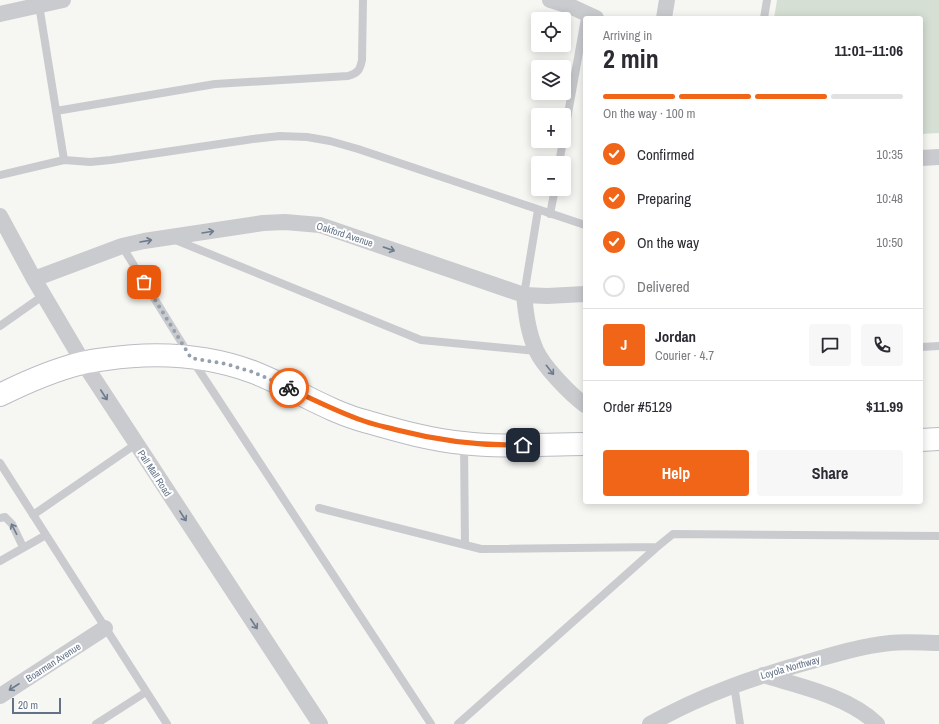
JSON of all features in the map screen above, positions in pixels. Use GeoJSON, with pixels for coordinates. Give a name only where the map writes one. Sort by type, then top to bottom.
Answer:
{"type":"FeatureCollection","features":[{"type":"Feature","properties":{"kind":"main road"},"geometry":{"type":"LineString","coordinates":[[0,395],[52,372],[83,362],[129,356],[162,355],[226,364],[253,372],[330,408],[366,422],[438,440],[499,446],[583,444]]}},
{"type":"Feature","properties":{"kind":"main road"},"geometry":{"type":"LineString","coordinates":[[923,440],[939,439]]}},
{"type":"Feature","properties":{"kind":"street"},"geometry":{"type":"LineString","coordinates":[[550,0],[582,10]]}},
{"type":"Feature","properties":{"kind":"street"},"geometry":{"type":"LineString","coordinates":[[664,16],[667,0]]}},
{"type":"Feature","properties":{"kind":"street"},"geometry":{"type":"LineString","coordinates":[[0,14],[50,2]]}},
{"type":"Feature","properties":{"kind":"street"},"geometry":{"type":"LineString","coordinates":[[923,158],[939,157]]}},
{"type":"Feature","properties":{"kind":"street","name":"Pall Mall Road"},"geometry":{"type":"LineString","coordinates":[[1,221],[83,362],[320,724]]}},
{"type":"Feature","properties":{"kind":"street","name":"Oakford Avenue"},"geometry":{"type":"LineString","coordinates":[[34,279],[122,246],[263,223],[285,222],[320,225],[524,295],[547,296],[583,294]]}},
{"type":"Feature","properties":{"kind":"street"},"geometry":{"type":"LineString","coordinates":[[524,295],[526,317],[530,335],[536,351],[566,388],[583,403]]}},
{"type":"Feature","properties":{"kind":"street","name":"Boarman Avenue"},"geometry":{"type":"LineString","coordinates":[[0,696],[105,628]]}},
{"type":"Feature","properties":{"kind":"street","name":"Loyola Northway"},"geometry":{"type":"LineString","coordinates":[[650,724],[700,698],[762,675],[860,648],[892,643],[939,643]]}},
{"type":"Feature","properties":{"kind":"street"},"geometry":{"type":"LineString","coordinates":[[762,675],[800,686],[833,698],[853,707],[877,724]]}},
{"type":"Feature","properties":{"kind":"lane"},"geometry":{"type":"LineString","coordinates":[[56,111],[215,84],[348,76],[355,74],[360,69],[362,60],[363,0]]}},
{"type":"Feature","properties":{"kind":"lane"},"geometry":{"type":"LineString","coordinates":[[764,16],[767,0]]}},
{"type":"Feature","properties":{"kind":"lane"},"geometry":{"type":"LineString","coordinates":[[50,2],[56,111],[64,160]]}},
{"type":"Feature","properties":{"kind":"lane"},"geometry":{"type":"LineString","coordinates":[[568,108],[582,10]]}},
{"type":"Feature","properties":{"kind":"lane"},"geometry":{"type":"LineString","coordinates":[[0,175],[64,160],[90,162],[104,161],[253,139],[280,136],[307,137],[330,141],[358,149],[583,224]]}},
{"type":"Feature","properties":{"kind":"lane"},"geometry":{"type":"LineString","coordinates":[[550,214],[554,196]]}},
{"type":"Feature","properties":{"kind":"lane"},"geometry":{"type":"LineString","coordinates":[[524,295],[538,210]]}},
{"type":"Feature","properties":{"kind":"lane"},"geometry":{"type":"LineString","coordinates":[[169,238],[421,340],[536,351]]}},
{"type":"Feature","properties":{"kind":"lane"},"geometry":{"type":"LineString","coordinates":[[122,246],[191,358],[432,724]]}},
{"type":"Feature","properties":{"kind":"lane"},"geometry":{"type":"LineString","coordinates":[[0,326],[44,295]]}},
{"type":"Feature","properties":{"kind":"lane"},"geometry":{"type":"LineString","coordinates":[[923,347],[939,346]]}},
{"type":"Feature","properties":{"kind":"lane"},"geometry":{"type":"LineString","coordinates":[[464,443],[465,545]]}},
{"type":"Feature","properties":{"kind":"lane"},"geometry":{"type":"LineString","coordinates":[[33,515],[136,444]]}},
{"type":"Feature","properties":{"kind":"lane"},"geometry":{"type":"LineString","coordinates":[[0,463],[167,724]]}},
{"type":"Feature","properties":{"kind":"lane"},"geometry":{"type":"LineString","coordinates":[[319,508],[480,549],[657,547]]}},
{"type":"Feature","properties":{"kind":"lane"},"geometry":{"type":"LineString","coordinates":[[0,518],[5,517],[12,524],[22,547]]}},
{"type":"Feature","properties":{"kind":"lane"},"geometry":{"type":"LineString","coordinates":[[458,724],[673,534],[939,536]]}},
{"type":"Feature","properties":{"kind":"lane"},"geometry":{"type":"LineString","coordinates":[[0,561],[22,547],[46,535]]}},
{"type":"Feature","properties":{"kind":"lane"},"geometry":{"type":"LineString","coordinates":[[734,685],[740,724]]}},
{"type":"Feature","properties":{"kind":"lane"},"geometry":{"type":"LineString","coordinates":[[96,724],[146,692]]}},
{"type":"Feature","properties":{"kind":"shaded area"},"geometry":{"type":"Polygon","coordinates":[[[777,0],[939,0],[939,133],[923,134],[923,16],[774,16],[777,0]]]}},
{"type":"Feature","properties":{"kind":"way so far"},"geometry":{"type":"LineString","coordinates":[[144,282],[191,358],[226,364],[253,372],[289,388]]}},
{"type":"Feature","properties":{"kind":"route"},"geometry":{"type":"LineString","coordinates":[[289,388],[330,408],[366,422],[404,432],[438,440],[464,443],[499,446],[523,445]]}}]}
